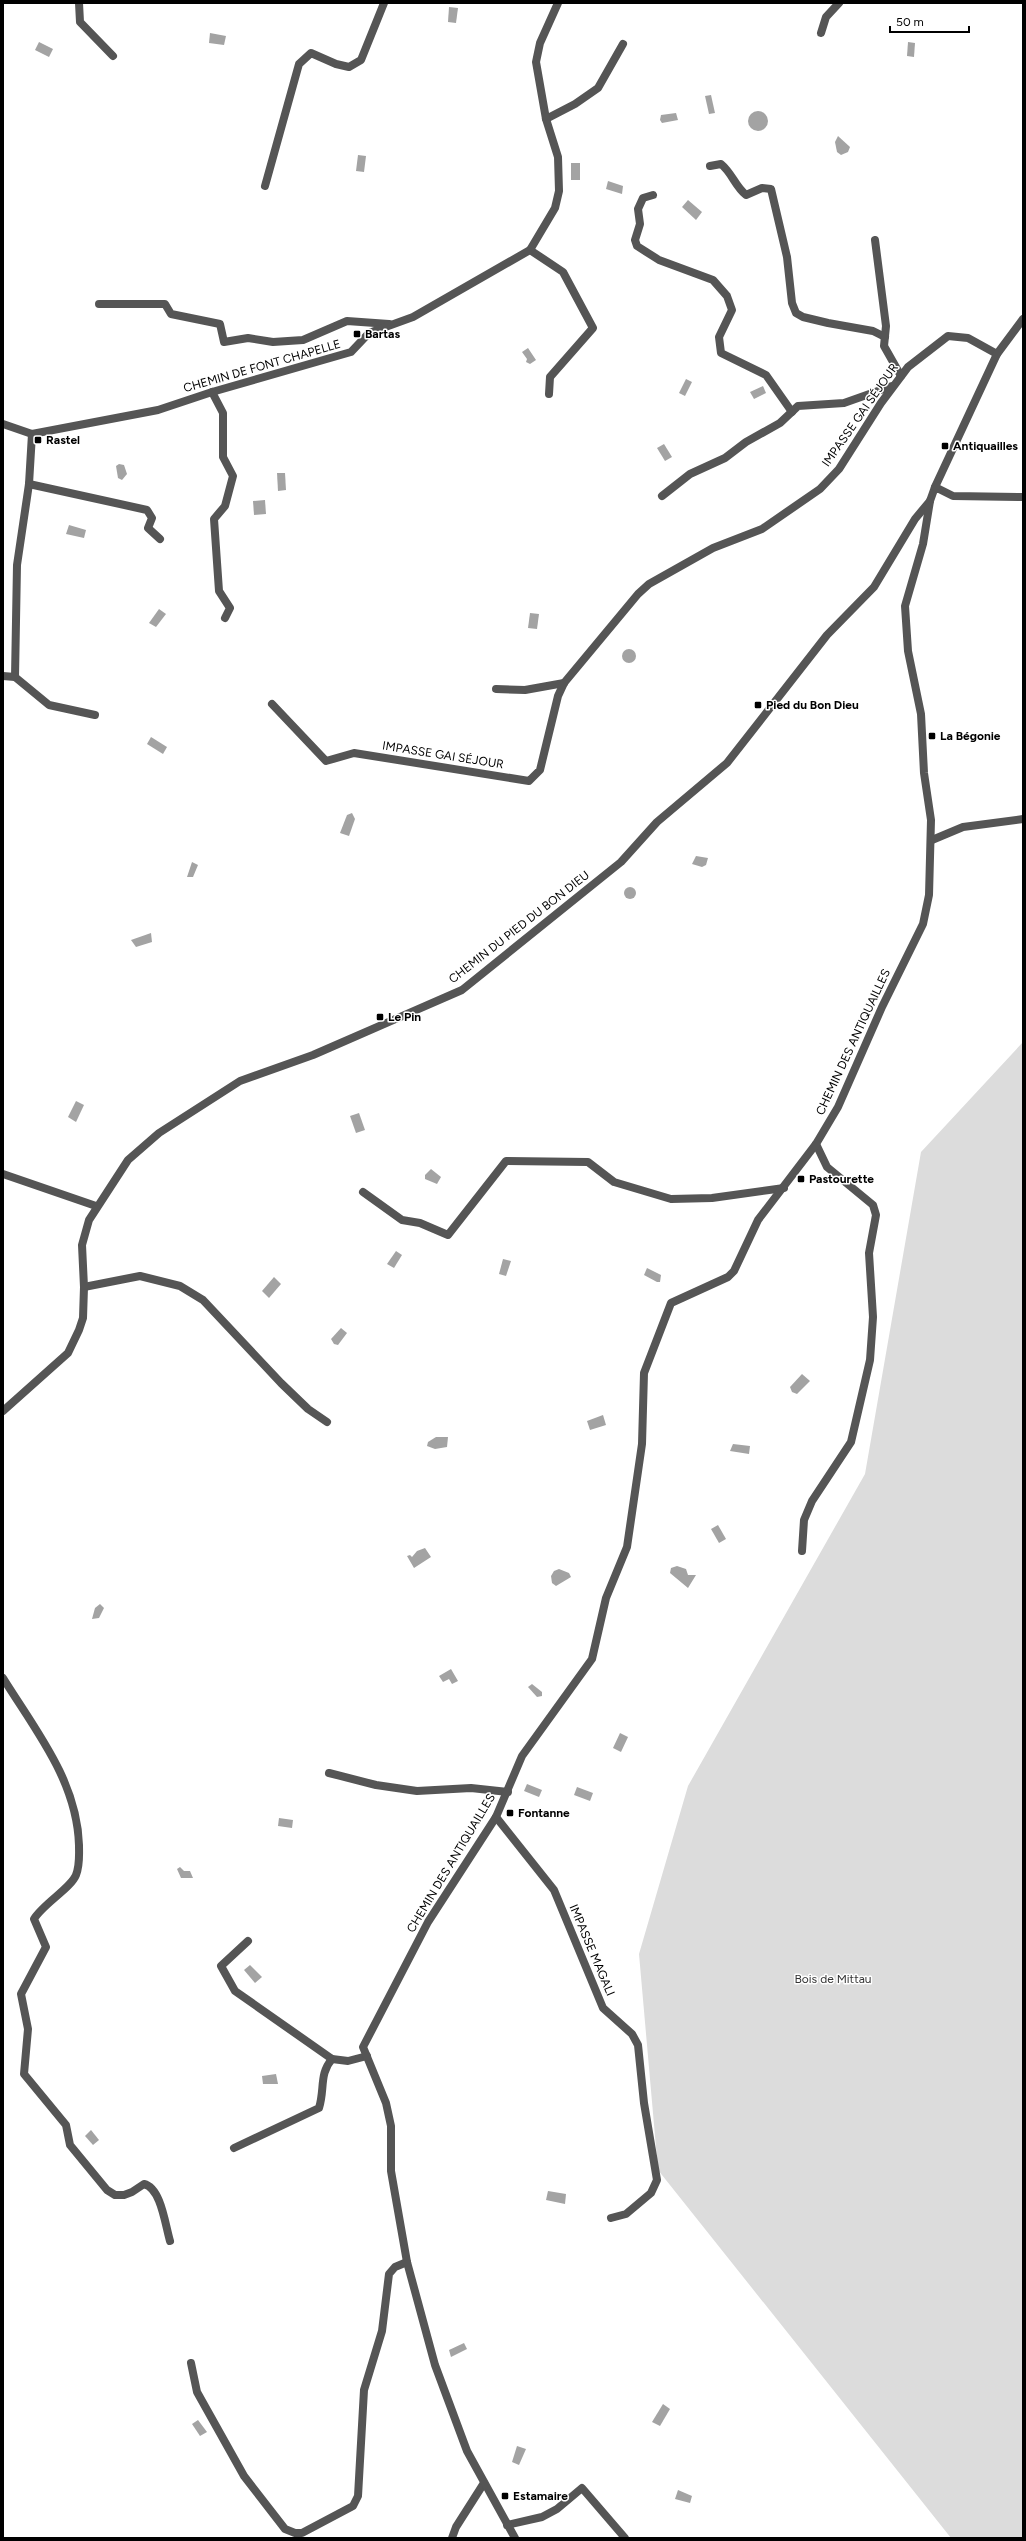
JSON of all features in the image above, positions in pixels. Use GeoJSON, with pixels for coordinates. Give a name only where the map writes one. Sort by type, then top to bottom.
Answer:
{"type":"FeatureCollection","features":[{"type":"Feature","properties":{"kind":"street"},"geometry":{"type":"LineString","coordinates":[[79,3],[80,22],[113,56]]}},
{"type":"Feature","properties":{"kind":"street"},"geometry":{"type":"LineString","coordinates":[[265,186],[299,64],[311,53],[336,64],[349,67],[361,60],[384,3]]}},
{"type":"Feature","properties":{"kind":"street","name":"CHEMIN DE FONT CHAPELLE"},"geometry":{"type":"LineString","coordinates":[[3,424],[32,434],[158,410],[212,392],[351,352],[369,333],[413,317],[530,250],[555,208],[559,191],[558,157],[546,119],[536,62],[540,43],[558,3]]}},
{"type":"Feature","properties":{"kind":"street"},"geometry":{"type":"LineString","coordinates":[[821,33],[826,17],[839,3]]}},
{"type":"Feature","properties":{"kind":"street"},"geometry":{"type":"LineString","coordinates":[[546,119],[575,104],[598,88],[624,44]]}},
{"type":"Feature","properties":{"kind":"street"},"geometry":{"type":"LineString","coordinates":[[710,166],[721,164],[731,172],[739,189],[746,194],[762,188],[771,189],[787,257],[792,303],[796,313],[803,317],[828,323],[873,331],[885,337]]}},
{"type":"Feature","properties":{"kind":"street"},"geometry":{"type":"LineString","coordinates":[[653,195],[643,198],[638,209],[640,224],[635,240],[637,246],[659,260],[713,280],[727,296],[732,310],[719,337],[721,353],[766,375],[792,412]]}},
{"type":"Feature","properties":{"kind":"street"},"geometry":{"type":"LineString","coordinates":[[875,240],[886,326],[884,346],[901,376]]}},
{"type":"Feature","properties":{"kind":"street"},"geometry":{"type":"LineString","coordinates":[[530,250],[563,272],[593,328],[550,377],[549,394]]}},
{"type":"Feature","properties":{"kind":"street"},"geometry":{"type":"LineString","coordinates":[[99,304],[165,304],[171,314],[220,324],[224,342],[248,338],[273,342],[303,340],[347,320],[392,325]]}},
{"type":"Feature","properties":{"kind":"street","name":"CHEMIN DU PIED DU BON DIEU"},"geometry":{"type":"LineString","coordinates":[[3,1411],[68,1353],[83,1318],[84,1286],[82,1245],[88,1220],[96,1206],[114,1184],[128,1160],[146,1142],[216,1095],[240,1081],[313,1055],[462,990],[621,862],[656,822],[727,763],[827,635],[874,588],[915,518],[930,501],[956,439],[997,354],[1023,319]]}},
{"type":"Feature","properties":{"kind":"street","name":"IMPASSE GAI SÉJOUR"},"geometry":{"type":"LineString","coordinates":[[272,704],[326,761],[354,753],[529,781],[540,770],[558,696],[564,683],[592,646],[649,584],[713,548],[762,529],[820,489],[839,469],[892,386],[908,367],[948,336],[968,338],[997,354]]}},
{"type":"Feature","properties":{"kind":"street"},"geometry":{"type":"LineString","coordinates":[[662,496],[690,474],[725,458],[746,442],[780,423],[798,406],[844,403],[892,386]]}},
{"type":"Feature","properties":{"kind":"street"},"geometry":{"type":"LineString","coordinates":[[212,392],[223,413],[223,457],[233,476],[225,506],[214,519],[219,591],[230,608],[225,618]]}},
{"type":"Feature","properties":{"kind":"street"},"geometry":{"type":"LineString","coordinates":[[15,677],[17,565],[29,484],[32,434]]}},
{"type":"Feature","properties":{"kind":"street"},"geometry":{"type":"LineString","coordinates":[[29,484],[147,510],[152,518],[148,528],[160,539]]}},
{"type":"Feature","properties":{"kind":"street"},"geometry":{"type":"LineString","coordinates":[[935,487],[953,496],[1023,497]]}},
{"type":"Feature","properties":{"kind":"street","name":"CHEMIN DES ANTIQUAILLES"},"geometry":{"type":"LineString","coordinates":[[515,2538],[467,2451],[448,2402],[407,2262],[391,2172],[391,2126],[386,2103],[363,2047],[428,1922],[496,1817],[508,1792],[522,1756],[592,1659],[606,1598],[627,1547],[642,1444],[644,1373],[671,1303],[728,1277],[734,1271],[758,1220],[784,1188],[816,1144],[838,1107],[882,1007],[923,924],[929,895],[932,840],[921,714],[908,651],[905,606],[923,544],[930,501]]}},
{"type":"Feature","properties":{"kind":"street"},"geometry":{"type":"LineString","coordinates":[[3,676],[15,677],[49,705],[95,715]]}},
{"type":"Feature","properties":{"kind":"street"},"geometry":{"type":"LineString","coordinates":[[496,689],[525,690],[564,683]]}},
{"type":"Feature","properties":{"kind":"street"},"geometry":{"type":"LineString","coordinates":[[932,840],[963,827],[1023,819]]}},
{"type":"Feature","properties":{"kind":"street"},"geometry":{"type":"LineString","coordinates":[[802,1551],[804,1520],[812,1501],[851,1442],[870,1360],[873,1317],[869,1253],[876,1215],[873,1206],[827,1167],[816,1144]]}},
{"type":"Feature","properties":{"kind":"street"},"geometry":{"type":"LineString","coordinates":[[363,1192],[402,1220],[420,1223],[448,1235],[506,1161],[588,1162],[614,1182],[671,1199],[712,1198],[784,1188]]}},
{"type":"Feature","properties":{"kind":"street"},"geometry":{"type":"LineString","coordinates":[[3,1174],[96,1206]]}},
{"type":"Feature","properties":{"kind":"street"},"geometry":{"type":"LineString","coordinates":[[84,1286],[140,1276],[180,1286],[203,1300],[280,1383],[308,1409],[327,1422]]}},
{"type":"Feature","properties":{"kind":"street"},"geometry":{"type":"LineString","coordinates":[[3,1678],[67,1785],[78,1824],[79,1863],[75,1877],[38,1912],[34,1919],[46,1947],[21,1994],[28,2029],[24,2074],[66,2125],[70,2145],[107,2190],[115,2195],[124,2195],[132,2192],[144,2184],[150,2185],[157,2194],[170,2241]]}},
{"type":"Feature","properties":{"kind":"street"},"geometry":{"type":"LineString","coordinates":[[329,1773],[376,1785],[417,1791],[471,1788],[508,1792]]}},
{"type":"Feature","properties":{"kind":"street","name":"IMPASSE MAGALI"},"geometry":{"type":"LineString","coordinates":[[496,1817],[554,1890],[603,2008],[632,2034],[638,2045],[644,2103],[657,2180],[651,2193],[626,2214],[611,2218]]}},
{"type":"Feature","properties":{"kind":"street"},"geometry":{"type":"LineString","coordinates":[[248,1942],[222,1966],[235,1991],[332,2059],[348,2061],[367,2056]]}},
{"type":"Feature","properties":{"kind":"street"},"geometry":{"type":"LineString","coordinates":[[234,2148],[318,2108],[322,2096],[324,2069],[332,2059]]}},
{"type":"Feature","properties":{"kind":"street"},"geometry":{"type":"LineString","coordinates":[[191,2363],[198,2392],[244,2476],[285,2529],[295,2534],[302,2533],[353,2506],[358,2496],[364,2390],[382,2331],[389,2274],[395,2267],[407,2262]]}},
{"type":"Feature","properties":{"kind":"street"},"geometry":{"type":"LineString","coordinates":[[452,2538],[456,2527],[484,2483]]}},
{"type":"Feature","properties":{"kind":"street"},"geometry":{"type":"LineString","coordinates":[[507,2525],[542,2517],[558,2509],[582,2488],[625,2538]]}},
{"type":"Feature","properties":{"kind":"green space","name":"Bois de Mittau"},"geometry":{"type":"Polygon","coordinates":[[[1023,1042],[1023,2538],[951,2538],[658,2170],[639,1954],[688,1786],[865,1474],[921,1152],[1023,1042]]]}},
{"type":"Feature","properties":{"kind":"shaded area"},"geometry":{"type":"Polygon","coordinates":[[[449,7],[458,8],[456,23],[448,22],[449,7]]]}},
{"type":"Feature","properties":{"kind":"shaded area"},"geometry":{"type":"Polygon","coordinates":[[[210,33],[226,36],[224,45],[209,43],[210,33]]]}},
{"type":"Feature","properties":{"kind":"shaded area"},"geometry":{"type":"Polygon","coordinates":[[[39,42],[53,49],[49,57],[35,50],[39,42]]]}},
{"type":"Feature","properties":{"kind":"shaded area"},"geometry":{"type":"Polygon","coordinates":[[[908,42],[915,43],[914,57],[907,56],[908,42]]]}},
{"type":"Feature","properties":{"kind":"shaded area"},"geometry":{"type":"Polygon","coordinates":[[[711,95],[715,113],[709,114],[705,96],[711,95]]]}},
{"type":"Feature","properties":{"kind":"shaded area"},"geometry":{"type":"Polygon","coordinates":[[[758,111],[765,114],[768,121],[765,128],[758,131],[751,128],[748,121],[751,114],[758,111]]]}},
{"type":"Feature","properties":{"kind":"shaded area"},"geometry":{"type":"Polygon","coordinates":[[[676,113],[678,120],[662,123],[660,120],[661,115],[676,113]]]}},
{"type":"Feature","properties":{"kind":"shaded area"},"geometry":{"type":"Polygon","coordinates":[[[838,136],[850,147],[848,152],[841,155],[837,152],[835,142],[838,136]]]}},
{"type":"Feature","properties":{"kind":"shaded area"},"geometry":{"type":"Polygon","coordinates":[[[358,155],[366,156],[364,172],[356,171],[358,155]]]}},
{"type":"Feature","properties":{"kind":"shaded area"},"geometry":{"type":"Polygon","coordinates":[[[571,163],[580,163],[580,180],[571,180],[571,163]]]}},
{"type":"Feature","properties":{"kind":"shaded area"},"geometry":{"type":"Polygon","coordinates":[[[608,181],[623,186],[622,194],[606,189],[608,181]]]}},
{"type":"Feature","properties":{"kind":"shaded area"},"geometry":{"type":"Polygon","coordinates":[[[688,200],[702,212],[696,220],[682,207],[688,200]]]}},
{"type":"Feature","properties":{"kind":"shaded area"},"geometry":{"type":"Polygon","coordinates":[[[528,348],[536,360],[530,364],[526,362],[527,359],[522,352],[528,348]]]}},
{"type":"Feature","properties":{"kind":"shaded area"},"geometry":{"type":"Polygon","coordinates":[[[686,379],[692,382],[685,396],[679,393],[686,379]]]}},
{"type":"Feature","properties":{"kind":"shaded area"},"geometry":{"type":"Polygon","coordinates":[[[763,386],[766,393],[754,399],[750,392],[763,386]]]}},
{"type":"Feature","properties":{"kind":"shaded area"},"geometry":{"type":"Polygon","coordinates":[[[664,444],[672,457],[665,461],[657,448],[664,444]]]}},
{"type":"Feature","properties":{"kind":"shaded area"},"geometry":{"type":"Polygon","coordinates":[[[119,464],[124,465],[127,474],[122,480],[118,478],[116,466],[119,464]]]}},
{"type":"Feature","properties":{"kind":"shaded area"},"geometry":{"type":"Polygon","coordinates":[[[277,473],[285,473],[286,490],[278,491],[277,473]]]}},
{"type":"Feature","properties":{"kind":"shaded area"},"geometry":{"type":"Polygon","coordinates":[[[265,500],[266,514],[254,515],[253,501],[265,500]]]}},
{"type":"Feature","properties":{"kind":"shaded area"},"geometry":{"type":"Polygon","coordinates":[[[69,525],[86,530],[84,538],[66,534],[69,525]]]}},
{"type":"Feature","properties":{"kind":"shaded area"},"geometry":{"type":"Polygon","coordinates":[[[159,609],[166,614],[156,627],[149,623],[159,609]]]}},
{"type":"Feature","properties":{"kind":"shaded area"},"geometry":{"type":"Polygon","coordinates":[[[530,613],[539,614],[537,629],[528,628],[530,613]]]}},
{"type":"Feature","properties":{"kind":"shaded area"},"geometry":{"type":"Polygon","coordinates":[[[626,649],[632,649],[636,653],[636,659],[632,663],[626,663],[622,659],[622,653],[626,649]]]}},
{"type":"Feature","properties":{"kind":"shaded area"},"geometry":{"type":"Polygon","coordinates":[[[151,737],[167,747],[163,754],[147,744],[151,737]]]}},
{"type":"Feature","properties":{"kind":"shaded area"},"geometry":{"type":"Polygon","coordinates":[[[352,813],[355,819],[349,836],[340,833],[347,815],[352,813]]]}},
{"type":"Feature","properties":{"kind":"shaded area"},"geometry":{"type":"Polygon","coordinates":[[[696,856],[708,858],[706,865],[702,867],[692,864],[696,856]]]}},
{"type":"Feature","properties":{"kind":"shaded area"},"geometry":{"type":"Polygon","coordinates":[[[192,862],[198,865],[193,877],[187,877],[192,862]]]}},
{"type":"Feature","properties":{"kind":"shaded area"},"geometry":{"type":"Polygon","coordinates":[[[628,887],[632,887],[636,893],[632,899],[628,899],[624,895],[624,891],[628,887]]]}},
{"type":"Feature","properties":{"kind":"shaded area"},"geometry":{"type":"Polygon","coordinates":[[[151,933],[152,942],[136,947],[131,940],[151,933]]]}},
{"type":"Feature","properties":{"kind":"shaded area"},"geometry":{"type":"Polygon","coordinates":[[[76,1101],[84,1105],[76,1122],[68,1117],[76,1101]]]}},
{"type":"Feature","properties":{"kind":"shaded area"},"geometry":{"type":"Polygon","coordinates":[[[359,1113],[365,1130],[356,1133],[350,1116],[359,1113]]]}},
{"type":"Feature","properties":{"kind":"shaded area"},"geometry":{"type":"Polygon","coordinates":[[[431,1169],[441,1177],[437,1184],[425,1179],[425,1175],[431,1169]]]}},
{"type":"Feature","properties":{"kind":"shaded area"},"geometry":{"type":"Polygon","coordinates":[[[396,1251],[402,1255],[394,1268],[387,1264],[396,1251]]]}},
{"type":"Feature","properties":{"kind":"shaded area"},"geometry":{"type":"Polygon","coordinates":[[[503,1259],[511,1261],[506,1276],[499,1274],[503,1259]]]}},
{"type":"Feature","properties":{"kind":"shaded area"},"geometry":{"type":"Polygon","coordinates":[[[647,1268],[661,1275],[660,1282],[657,1282],[644,1275],[647,1268]]]}},
{"type":"Feature","properties":{"kind":"shaded area"},"geometry":{"type":"Polygon","coordinates":[[[274,1277],[281,1284],[269,1298],[262,1291],[274,1277]]]}},
{"type":"Feature","properties":{"kind":"shaded area"},"geometry":{"type":"Polygon","coordinates":[[[341,1328],[347,1333],[338,1345],[334,1344],[331,1339],[341,1328]]]}},
{"type":"Feature","properties":{"kind":"shaded area"},"geometry":{"type":"Polygon","coordinates":[[[802,1374],[810,1381],[797,1394],[792,1392],[790,1387],[802,1374]]]}},
{"type":"Feature","properties":{"kind":"shaded area"},"geometry":{"type":"Polygon","coordinates":[[[603,1415],[606,1425],[590,1430],[587,1421],[603,1415]]]}},
{"type":"Feature","properties":{"kind":"shaded area"},"geometry":{"type":"Polygon","coordinates":[[[436,1437],[448,1437],[447,1447],[435,1449],[427,1446],[428,1442],[436,1437]]]}},
{"type":"Feature","properties":{"kind":"shaded area"},"geometry":{"type":"Polygon","coordinates":[[[733,1444],[750,1446],[749,1454],[730,1451],[733,1444]]]}},
{"type":"Feature","properties":{"kind":"shaded area"},"geometry":{"type":"Polygon","coordinates":[[[718,1525],[726,1539],[719,1543],[711,1529],[718,1525]]]}},
{"type":"Feature","properties":{"kind":"shaded area"},"geometry":{"type":"Polygon","coordinates":[[[425,1548],[431,1557],[414,1568],[407,1556],[410,1555],[412,1557],[417,1551],[425,1548]]]}},
{"type":"Feature","properties":{"kind":"shaded area"},"geometry":{"type":"Polygon","coordinates":[[[677,1566],[686,1569],[688,1575],[696,1575],[688,1588],[670,1573],[671,1568],[677,1566]]]}},
{"type":"Feature","properties":{"kind":"shaded area"},"geometry":{"type":"Polygon","coordinates":[[[559,1569],[569,1573],[571,1577],[556,1586],[552,1583],[551,1576],[554,1571],[559,1569]]]}},
{"type":"Feature","properties":{"kind":"shaded area"},"geometry":{"type":"Polygon","coordinates":[[[100,1604],[104,1608],[99,1618],[92,1619],[95,1608],[100,1604]]]}},
{"type":"Feature","properties":{"kind":"shaded area"},"geometry":{"type":"Polygon","coordinates":[[[451,1669],[458,1681],[452,1684],[449,1679],[443,1682],[439,1676],[451,1669]]]}},
{"type":"Feature","properties":{"kind":"shaded area"},"geometry":{"type":"Polygon","coordinates":[[[532,1684],[542,1692],[542,1696],[537,1697],[528,1687],[532,1684]]]}},
{"type":"Feature","properties":{"kind":"shaded area"},"geometry":{"type":"Polygon","coordinates":[[[620,1733],[628,1737],[621,1752],[613,1748],[620,1733]]]}},
{"type":"Feature","properties":{"kind":"shaded area"},"geometry":{"type":"Polygon","coordinates":[[[527,1784],[542,1790],[539,1797],[524,1791],[527,1784]]]}},
{"type":"Feature","properties":{"kind":"shaded area"},"geometry":{"type":"Polygon","coordinates":[[[577,1787],[593,1793],[590,1801],[574,1795],[577,1787]]]}},
{"type":"Feature","properties":{"kind":"shaded area"},"geometry":{"type":"Polygon","coordinates":[[[279,1818],[293,1820],[292,1828],[278,1826],[279,1818]]]}},
{"type":"Feature","properties":{"kind":"shaded area"},"geometry":{"type":"Polygon","coordinates":[[[180,1867],[184,1871],[190,1871],[193,1878],[181,1878],[177,1869],[180,1867]]]}},
{"type":"Feature","properties":{"kind":"shaded area"},"geometry":{"type":"Polygon","coordinates":[[[250,1965],[262,1977],[255,1983],[244,1970],[250,1965]]]}},
{"type":"Feature","properties":{"kind":"shaded area"},"geometry":{"type":"Polygon","coordinates":[[[276,2074],[278,2084],[263,2084],[262,2076],[276,2074]]]}},
{"type":"Feature","properties":{"kind":"shaded area"},"geometry":{"type":"Polygon","coordinates":[[[91,2130],[99,2140],[93,2145],[85,2136],[91,2130]]]}},
{"type":"Feature","properties":{"kind":"shaded area"},"geometry":{"type":"Polygon","coordinates":[[[548,2191],[566,2194],[565,2204],[546,2200],[548,2191]]]}},
{"type":"Feature","properties":{"kind":"shaded area"},"geometry":{"type":"Polygon","coordinates":[[[464,2343],[467,2349],[451,2357],[449,2350],[464,2343]]]}},
{"type":"Feature","properties":{"kind":"shaded area"},"geometry":{"type":"Polygon","coordinates":[[[663,2404],[670,2409],[660,2426],[652,2422],[663,2404]]]}},
{"type":"Feature","properties":{"kind":"shaded area"},"geometry":{"type":"Polygon","coordinates":[[[198,2420],[207,2432],[200,2436],[192,2424],[198,2420]]]}},
{"type":"Feature","properties":{"kind":"shaded area"},"geometry":{"type":"Polygon","coordinates":[[[517,2446],[526,2449],[519,2465],[512,2462],[517,2446]]]}},
{"type":"Feature","properties":{"kind":"shaded area"},"geometry":{"type":"Polygon","coordinates":[[[678,2490],[692,2496],[690,2503],[675,2499],[678,2490]]]}},
{"type":"Feature","properties":{"kind":"place","name":"Bartas"},"geometry":{"type":"Point","coordinates":[357,334]}},
{"type":"Feature","properties":{"kind":"place","name":"Rastel"},"geometry":{"type":"Point","coordinates":[38,440]}},
{"type":"Feature","properties":{"kind":"place","name":"Antiquailles"},"geometry":{"type":"Point","coordinates":[945,446]}},
{"type":"Feature","properties":{"kind":"place","name":"Pied du Bon Dieu"},"geometry":{"type":"Point","coordinates":[758,705]}},
{"type":"Feature","properties":{"kind":"place","name":"La Bégonie"},"geometry":{"type":"Point","coordinates":[932,736]}},
{"type":"Feature","properties":{"kind":"place","name":"Le Pin"},"geometry":{"type":"Point","coordinates":[380,1017]}},
{"type":"Feature","properties":{"kind":"place","name":"Pastourette"},"geometry":{"type":"Point","coordinates":[801,1179]}},
{"type":"Feature","properties":{"kind":"place","name":"Fontanne"},"geometry":{"type":"Point","coordinates":[510,1813]}},
{"type":"Feature","properties":{"kind":"place","name":"Estamaire"},"geometry":{"type":"Point","coordinates":[505,2496]}}]}
